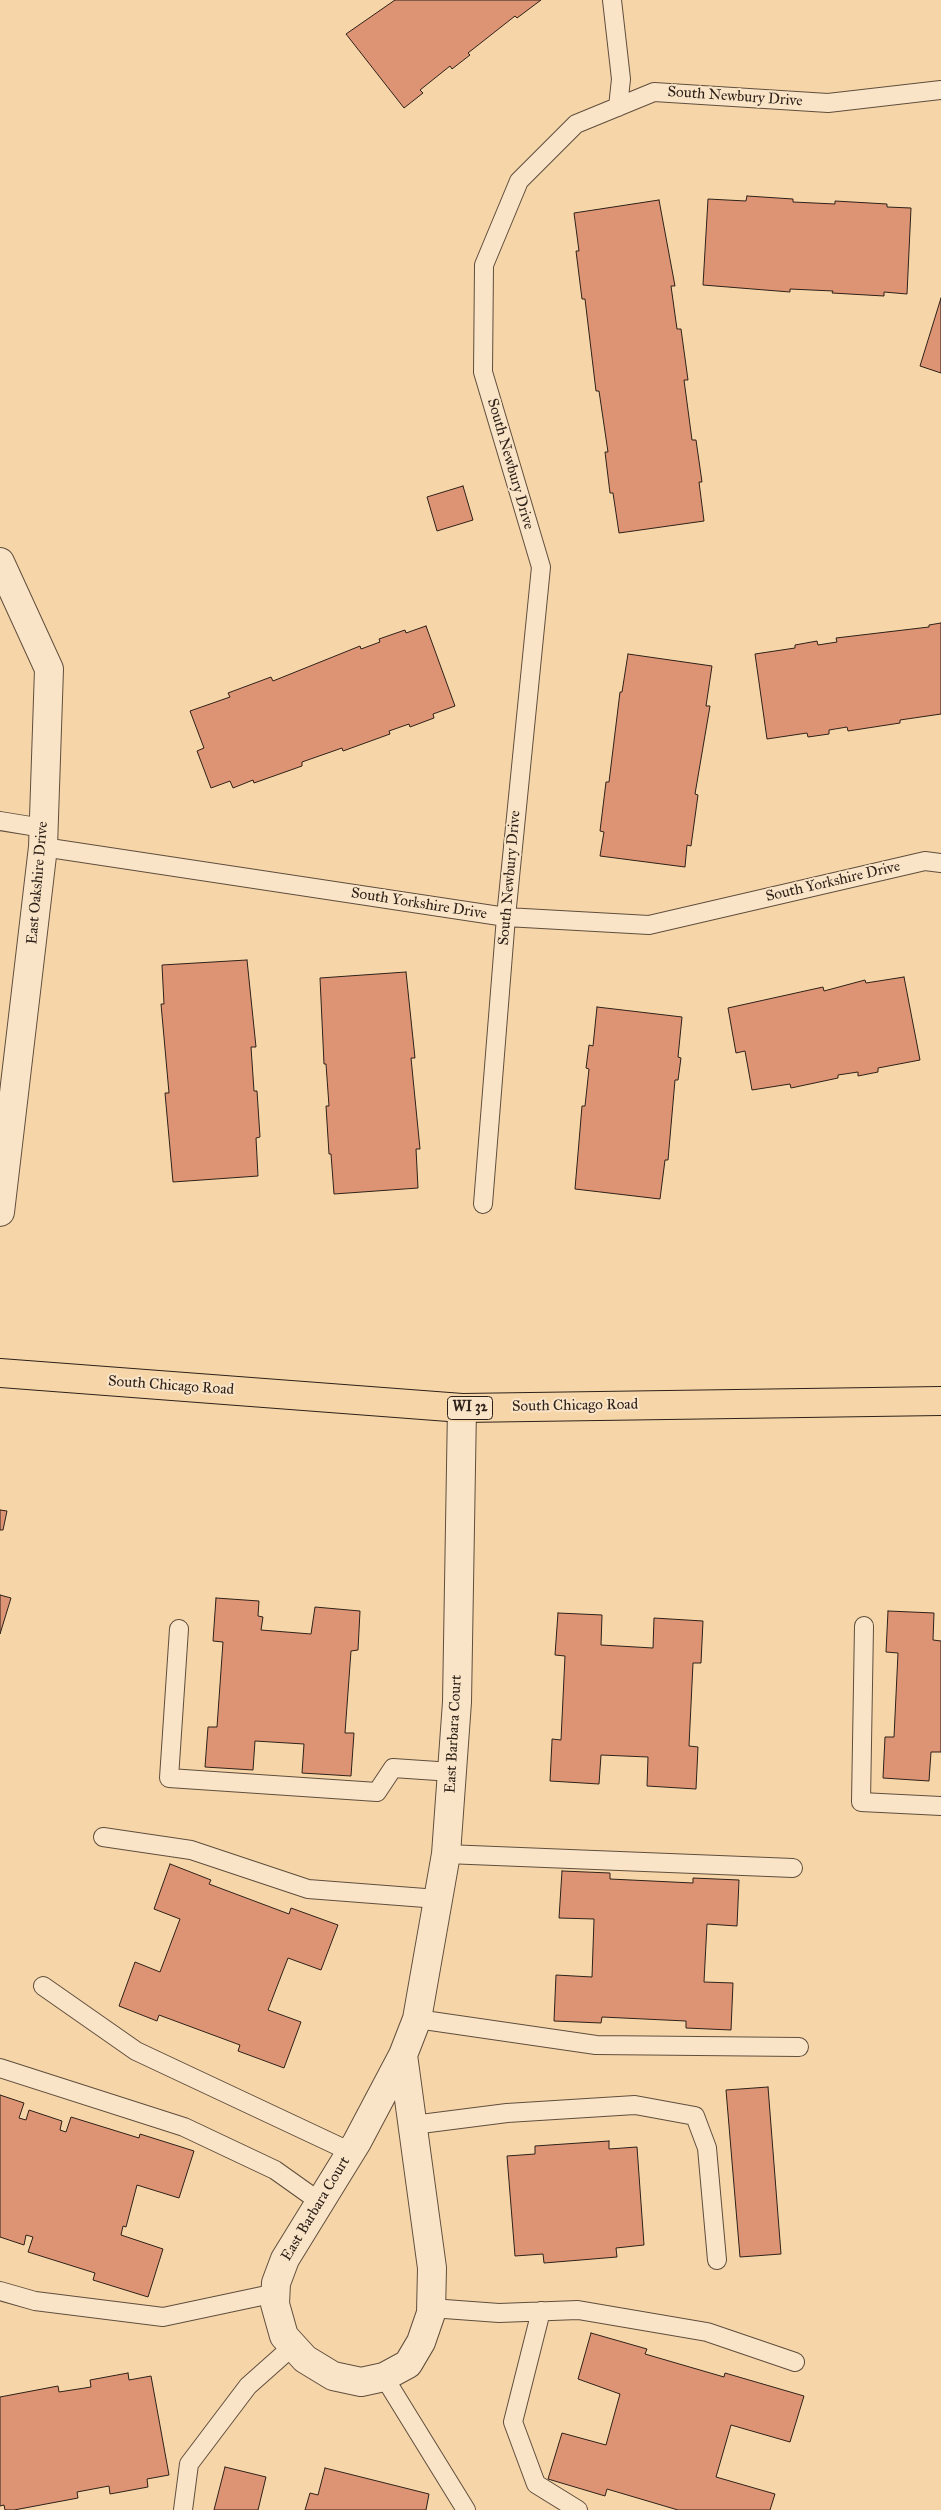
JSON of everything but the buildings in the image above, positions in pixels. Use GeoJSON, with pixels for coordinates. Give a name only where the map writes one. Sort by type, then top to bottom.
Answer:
{"type":"FeatureCollection","features":[{"type":"Feature","properties":{"kind":"main road","name":"South Chicago Road"},"geometry":{"type":"LineString","coordinates":[[0,1373],[462,1408],[941,1401]]}},
{"type":"Feature","properties":{"kind":"street","name":"East Oakshire Drive"},"geometry":{"type":"LineString","coordinates":[[0,562],[49,669],[43,837],[0,1212]]}},
{"type":"Feature","properties":{"kind":"street","name":"East Barbara Court"},"geometry":{"type":"LineString","coordinates":[[403,2055],[432,2268],[431,2308],[420,2342],[408,2364],[384,2377],[361,2382],[333,2376],[304,2359],[292,2346],[284,2336],[275,2304],[276,2282],[285,2258],[350,2152],[403,2055],[417,2019],[446,1854],[457,1702],[462,1408]]}},
{"type":"Feature","properties":{"kind":"lane"},"geometry":{"type":"LineString","coordinates":[[612,0],[621,79],[618,107]]}},
{"type":"Feature","properties":{"kind":"lane","name":"South Newbury Drive"},"geometry":{"type":"LineString","coordinates":[[483,1204],[506,917],[541,567],[483,372],[484,264],[519,181],[576,124],[654,92],[828,103],[941,90]]}},
{"type":"Feature","properties":{"kind":"lane","name":"South Yorkshire Drive"},"geometry":{"type":"LineString","coordinates":[[0,821],[43,837],[506,917],[649,924],[925,860],[941,863]]}},
{"type":"Feature","properties":{"kind":"lane"},"geometry":{"type":"LineString","coordinates":[[864,1626],[860,1802],[941,1806]]}},
{"type":"Feature","properties":{"kind":"lane"},"geometry":{"type":"LineString","coordinates":[[179,1629],[169,1778],[377,1792],[393,1768],[452,1772]]}},
{"type":"Feature","properties":{"kind":"lane"},"geometry":{"type":"LineString","coordinates":[[103,1837],[191,1850],[308,1889],[438,1899]]}},
{"type":"Feature","properties":{"kind":"lane"},"geometry":{"type":"LineString","coordinates":[[446,1854],[793,1868]]}},
{"type":"Feature","properties":{"kind":"lane"},"geometry":{"type":"LineString","coordinates":[[43,1986],[136,2051],[350,2152]]}},
{"type":"Feature","properties":{"kind":"lane"},"geometry":{"type":"LineString","coordinates":[[417,2019],[596,2045],[799,2047]]}},
{"type":"Feature","properties":{"kind":"lane"},"geometry":{"type":"LineString","coordinates":[[0,2068],[184,2127],[275,2170],[320,2202]]}},
{"type":"Feature","properties":{"kind":"lane"},"geometry":{"type":"LineString","coordinates":[[413,2125],[507,2113],[635,2105],[695,2116],[707,2148],[716,2260]]}},
{"type":"Feature","properties":{"kind":"lane"},"geometry":{"type":"LineString","coordinates":[[0,2291],[35,2302],[163,2317],[276,2293]]}},
{"type":"Feature","properties":{"kind":"lane"},"geometry":{"type":"LineString","coordinates":[[431,2308],[499,2313],[578,2310],[707,2332],[795,2362]]}},
{"type":"Feature","properties":{"kind":"lane"},"geometry":{"type":"LineString","coordinates":[[541,2311],[513,2422],[536,2484],[578,2510]]}},
{"type":"Feature","properties":{"kind":"lane"},"geometry":{"type":"LineString","coordinates":[[183,2510],[189,2464],[248,2386],[292,2346]]}},
{"type":"Feature","properties":{"kind":"lane"},"geometry":{"type":"LineString","coordinates":[[384,2377],[466,2510]]}}]}
